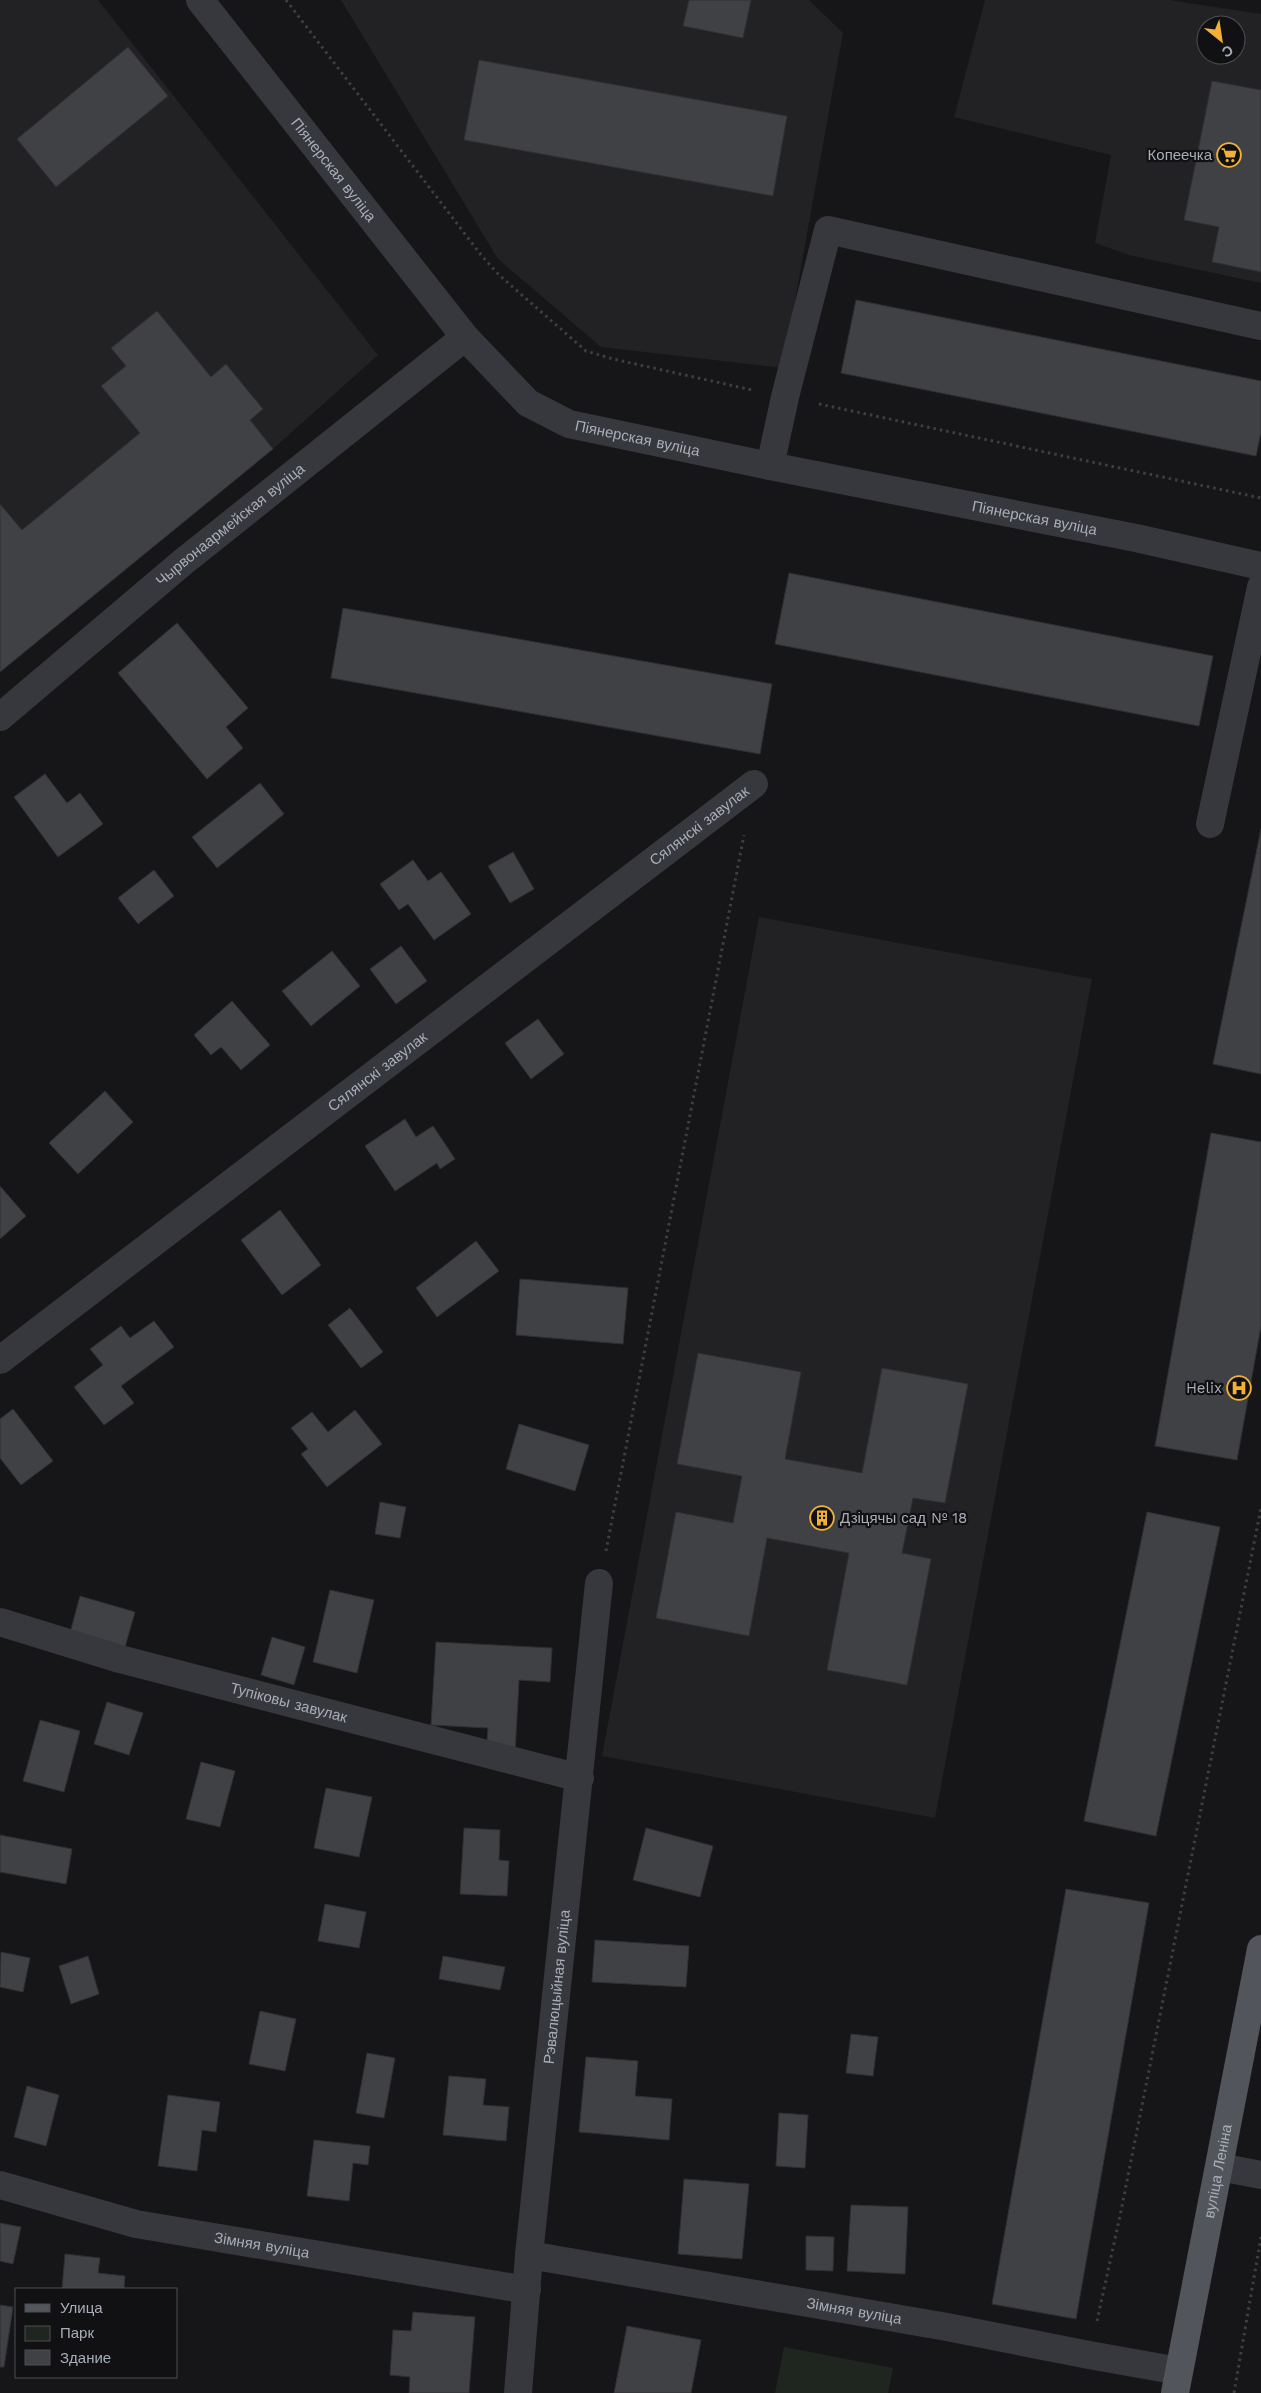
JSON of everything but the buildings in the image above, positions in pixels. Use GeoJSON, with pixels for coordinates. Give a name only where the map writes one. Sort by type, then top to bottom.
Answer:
{"type":"FeatureCollection","features":[{"type":"Feature","properties":{"kind":"main road","name":"вуліца Леніна"},"geometry":{"type":"LineString","coordinates":[[1177,2382],[1261,1949]]}},
{"type":"Feature","properties":{"kind":"street","name":"Піянерская вуліца"},"geometry":{"type":"LineString","coordinates":[[204,1],[465,337],[528,403],[569,424],[770,466],[1127,536],[1261,566]]}},
{"type":"Feature","properties":{"kind":"street"},"geometry":{"type":"LineString","coordinates":[[770,466],[785,397],[828,230],[1261,326]]}},
{"type":"Feature","properties":{"kind":"street","name":"Чырвонаармейская вуліца"},"geometry":{"type":"LineString","coordinates":[[0,717],[182,562],[465,337]]}},
{"type":"Feature","properties":{"kind":"street"},"geometry":{"type":"LineString","coordinates":[[1210,824],[1261,587]]}},
{"type":"Feature","properties":{"kind":"street","name":"Сялянскі завулак"},"geometry":{"type":"LineString","coordinates":[[0,1360],[754,784]]}},
{"type":"Feature","properties":{"kind":"street","name":"Рэвалюцыйная вуліца"},"geometry":{"type":"LineString","coordinates":[[518,2393],[529,2255],[599,1583]]}},
{"type":"Feature","properties":{"kind":"street","name":"Тупіковы завулак"},"geometry":{"type":"LineString","coordinates":[[0,1622],[120,1659],[580,1778]]}},
{"type":"Feature","properties":{"kind":"street"},"geometry":{"type":"LineString","coordinates":[[1220,2167],[1261,2175]]}},
{"type":"Feature","properties":{"kind":"street","name":"Зімняя вуліца"},"geometry":{"type":"LineString","coordinates":[[0,2185],[136,2224],[527,2290]]}},
{"type":"Feature","properties":{"kind":"street","name":"Зімняя вуліца"},"geometry":{"type":"LineString","coordinates":[[529,2255],[947,2327],[1089,2356],[1177,2382]]}},
{"type":"Feature","properties":{"kind":"path"},"geometry":{"type":"LineString","coordinates":[[286,0],[481,255],[499,275],[586,351],[613,359],[785,397],[1261,498]]}},
{"type":"Feature","properties":{"kind":"path"},"geometry":{"type":"LineString","coordinates":[[599,1583],[754,784]]}},
{"type":"Feature","properties":{"kind":"path"},"geometry":{"type":"LineString","coordinates":[[1089,2356],[1122,2207],[1261,1508]]}},
{"type":"Feature","properties":{"kind":"path"},"geometry":{"type":"LineString","coordinates":[[1234,2393],[1261,2237]]}},
{"type":"Feature","properties":{"kind":"shaded area"},"geometry":{"type":"Polygon","coordinates":[[[0,0],[98,0],[378,355],[273,449],[0,672],[0,0]]]}},
{"type":"Feature","properties":{"kind":"shaded area"},"geometry":{"type":"Polygon","coordinates":[[[341,0],[809,0],[843,33],[783,368],[601,347],[498,259],[341,0]]]}},
{"type":"Feature","properties":{"kind":"shaded area"},"geometry":{"type":"Polygon","coordinates":[[[985,0],[1169,0],[1261,14],[1261,283],[1129,255],[1095,243],[1111,155],[954,117],[985,0]]]}},
{"type":"Feature","properties":{"kind":"shaded area"},"geometry":{"type":"Polygon","coordinates":[[[759,917],[1092,979],[935,1818],[602,1756],[759,917]]]}},
{"type":"Feature","properties":{"kind":"green space"},"geometry":{"type":"Polygon","coordinates":[[[784,2347],[893,2368],[888,2393],[775,2393],[784,2347]]]}},
{"type":"Feature","properties":{"kind":"place","name":"Копеечка"},"geometry":{"type":"Point","coordinates":[1229,155]}},
{"type":"Feature","properties":{"kind":"place","name":"Helix"},"geometry":{"type":"Point","coordinates":[1239,1388]}},
{"type":"Feature","properties":{"kind":"place","name":"Дзіцячы сад № 18"},"geometry":{"type":"Point","coordinates":[822,1518]}}]}
